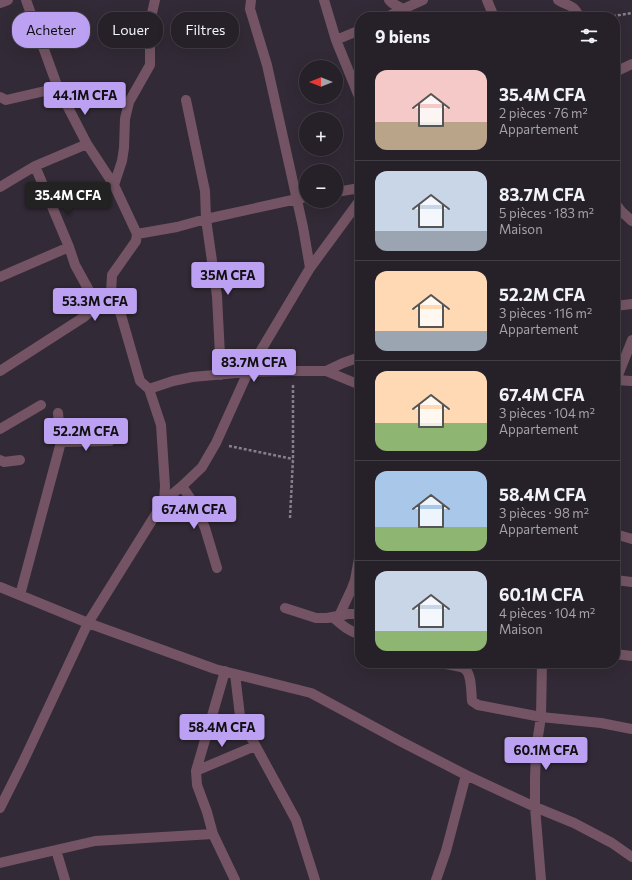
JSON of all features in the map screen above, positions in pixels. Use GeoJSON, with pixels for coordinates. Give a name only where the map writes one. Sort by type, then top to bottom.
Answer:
{"type":"FeatureCollection","features":[{"type":"Feature","properties":{"kind":"street"},"geometry":{"type":"LineString","coordinates":[[0,3],[8,0]]}},
{"type":"Feature","properties":{"kind":"street"},"geometry":{"type":"LineString","coordinates":[[26,0],[58,88],[87,144],[114,185],[137,234],[136,240],[112,275],[111,293],[121,315],[140,381],[149,389],[161,425],[165,486],[164,500]]}},
{"type":"Feature","properties":{"kind":"street"},"geometry":{"type":"LineString","coordinates":[[114,185],[122,161],[125,119],[129,102],[150,65],[150,43],[148,31],[155,0]]}},
{"type":"Feature","properties":{"kind":"street"},"geometry":{"type":"LineString","coordinates":[[251,0],[250,9],[267,65],[299,189]]}},
{"type":"Feature","properties":{"kind":"street"},"geometry":{"type":"LineString","coordinates":[[324,0],[336,40],[355,87]]}},
{"type":"Feature","properties":{"kind":"street"},"geometry":{"type":"LineString","coordinates":[[389,0],[403,9]]}},
{"type":"Feature","properties":{"kind":"street"},"geometry":{"type":"LineString","coordinates":[[397,12],[423,0]]}},
{"type":"Feature","properties":{"kind":"street"},"geometry":{"type":"LineString","coordinates":[[487,0],[492,12]]}},
{"type":"Feature","properties":{"kind":"street"},"geometry":{"type":"LineString","coordinates":[[558,0],[572,6],[577,12]]}},
{"type":"Feature","properties":{"kind":"street"},"geometry":{"type":"LineString","coordinates":[[336,40],[355,32]]}},
{"type":"Feature","properties":{"kind":"street"},"geometry":{"type":"LineString","coordinates":[[620,70],[632,64]]}},
{"type":"Feature","properties":{"kind":"street"},"geometry":{"type":"LineString","coordinates":[[0,98],[6,100],[58,88]]}},
{"type":"Feature","properties":{"kind":"street"},"geometry":{"type":"LineString","coordinates":[[186,100],[205,191],[206,219],[217,296],[221,375]]}},
{"type":"Feature","properties":{"kind":"street"},"geometry":{"type":"LineString","coordinates":[[0,187],[35,166],[87,144]]}},
{"type":"Feature","properties":{"kind":"street"},"geometry":{"type":"LineString","coordinates":[[35,166],[69,247],[75,266],[97,305]]}},
{"type":"Feature","properties":{"kind":"street"},"geometry":{"type":"LineString","coordinates":[[343,191],[355,189]]}},
{"type":"Feature","properties":{"kind":"street"},"geometry":{"type":"LineString","coordinates":[[137,234],[177,227],[299,197]]}},
{"type":"Feature","properties":{"kind":"street"},"geometry":{"type":"LineString","coordinates":[[0,808],[88,622],[164,500],[182,486],[202,467],[216,443],[248,372],[310,268],[355,207]]}},
{"type":"Feature","properties":{"kind":"street"},"geometry":{"type":"LineString","coordinates":[[302,208],[303,227],[310,268]]}},
{"type":"Feature","properties":{"kind":"street"},"geometry":{"type":"LineString","coordinates":[[620,209],[632,221]]}},
{"type":"Feature","properties":{"kind":"street"},"geometry":{"type":"LineString","coordinates":[[0,277],[69,247]]}},
{"type":"Feature","properties":{"kind":"street"},"geometry":{"type":"LineString","coordinates":[[0,371],[84,317],[111,293]]}},
{"type":"Feature","properties":{"kind":"street"},"geometry":{"type":"LineString","coordinates":[[620,305],[632,304]]}},
{"type":"Feature","properties":{"kind":"street"},"geometry":{"type":"LineString","coordinates":[[620,371],[632,340]]}},
{"type":"Feature","properties":{"kind":"street"},"geometry":{"type":"LineString","coordinates":[[326,371],[355,359]]}},
{"type":"Feature","properties":{"kind":"street"},"geometry":{"type":"LineString","coordinates":[[149,389],[173,381],[192,377],[248,372],[326,371],[355,382]]}},
{"type":"Feature","properties":{"kind":"street"},"geometry":{"type":"LineString","coordinates":[[620,381],[632,381]]}},
{"type":"Feature","properties":{"kind":"street"},"geometry":{"type":"LineString","coordinates":[[0,429],[42,405]]}},
{"type":"Feature","properties":{"kind":"street"},"geometry":{"type":"LineString","coordinates":[[20,596],[61,442],[58,413]]}},
{"type":"Feature","properties":{"kind":"street"},"geometry":{"type":"LineString","coordinates":[[61,442],[110,441]]}},
{"type":"Feature","properties":{"kind":"street"},"geometry":{"type":"LineString","coordinates":[[0,460],[4,462],[20,460]]}},
{"type":"Feature","properties":{"kind":"street"},"geometry":{"type":"LineString","coordinates":[[182,486],[196,507],[205,528],[218,568]]}},
{"type":"Feature","properties":{"kind":"street"},"geometry":{"type":"LineString","coordinates":[[620,535],[632,539]]}},
{"type":"Feature","properties":{"kind":"street"},"geometry":{"type":"LineString","coordinates":[[337,617],[355,580]]}},
{"type":"Feature","properties":{"kind":"street"},"geometry":{"type":"LineString","coordinates":[[620,581],[632,582]]}},
{"type":"Feature","properties":{"kind":"street"},"geometry":{"type":"LineString","coordinates":[[0,587],[88,622],[215,669],[311,693],[466,775],[535,807],[574,823],[612,843],[632,857]]}},
{"type":"Feature","properties":{"kind":"street"},"geometry":{"type":"LineString","coordinates":[[285,608],[316,618],[355,614]]}},
{"type":"Feature","properties":{"kind":"street"},"geometry":{"type":"LineString","coordinates":[[337,617],[344,627],[355,633]]}},
{"type":"Feature","properties":{"kind":"street"},"geometry":{"type":"LineString","coordinates":[[620,655],[632,656]]}},
{"type":"Feature","properties":{"kind":"street"},"geometry":{"type":"LineString","coordinates":[[464,668],[470,675],[472,701],[478,705],[541,717],[601,723],[632,729]]}},
{"type":"Feature","properties":{"kind":"street"},"geometry":{"type":"LineString","coordinates":[[542,668],[541,717],[536,749],[535,807],[542,880]]}},
{"type":"Feature","properties":{"kind":"street"},"geometry":{"type":"LineString","coordinates":[[230,673],[242,722],[296,820],[315,880]]}},
{"type":"Feature","properties":{"kind":"street"},"geometry":{"type":"LineString","coordinates":[[230,673],[196,771],[197,785],[213,834],[235,880]]}},
{"type":"Feature","properties":{"kind":"street"},"geometry":{"type":"LineString","coordinates":[[196,771],[255,746]]}},
{"type":"Feature","properties":{"kind":"street"},"geometry":{"type":"LineString","coordinates":[[436,880],[446,852],[466,775]]}},
{"type":"Feature","properties":{"kind":"street"},"geometry":{"type":"LineString","coordinates":[[0,863],[96,841],[213,834]]}},
{"type":"Feature","properties":{"kind":"street"},"geometry":{"type":"LineString","coordinates":[[56,850],[65,880]]}},
{"type":"Feature","properties":{"kind":"path"},"geometry":{"type":"LineString","coordinates":[[620,15],[632,13]]}},
{"type":"Feature","properties":{"kind":"path"},"geometry":{"type":"LineString","coordinates":[[290,518],[293,459],[293,371]]}},
{"type":"Feature","properties":{"kind":"path"},"geometry":{"type":"LineString","coordinates":[[216,443],[293,459]]}}]}
